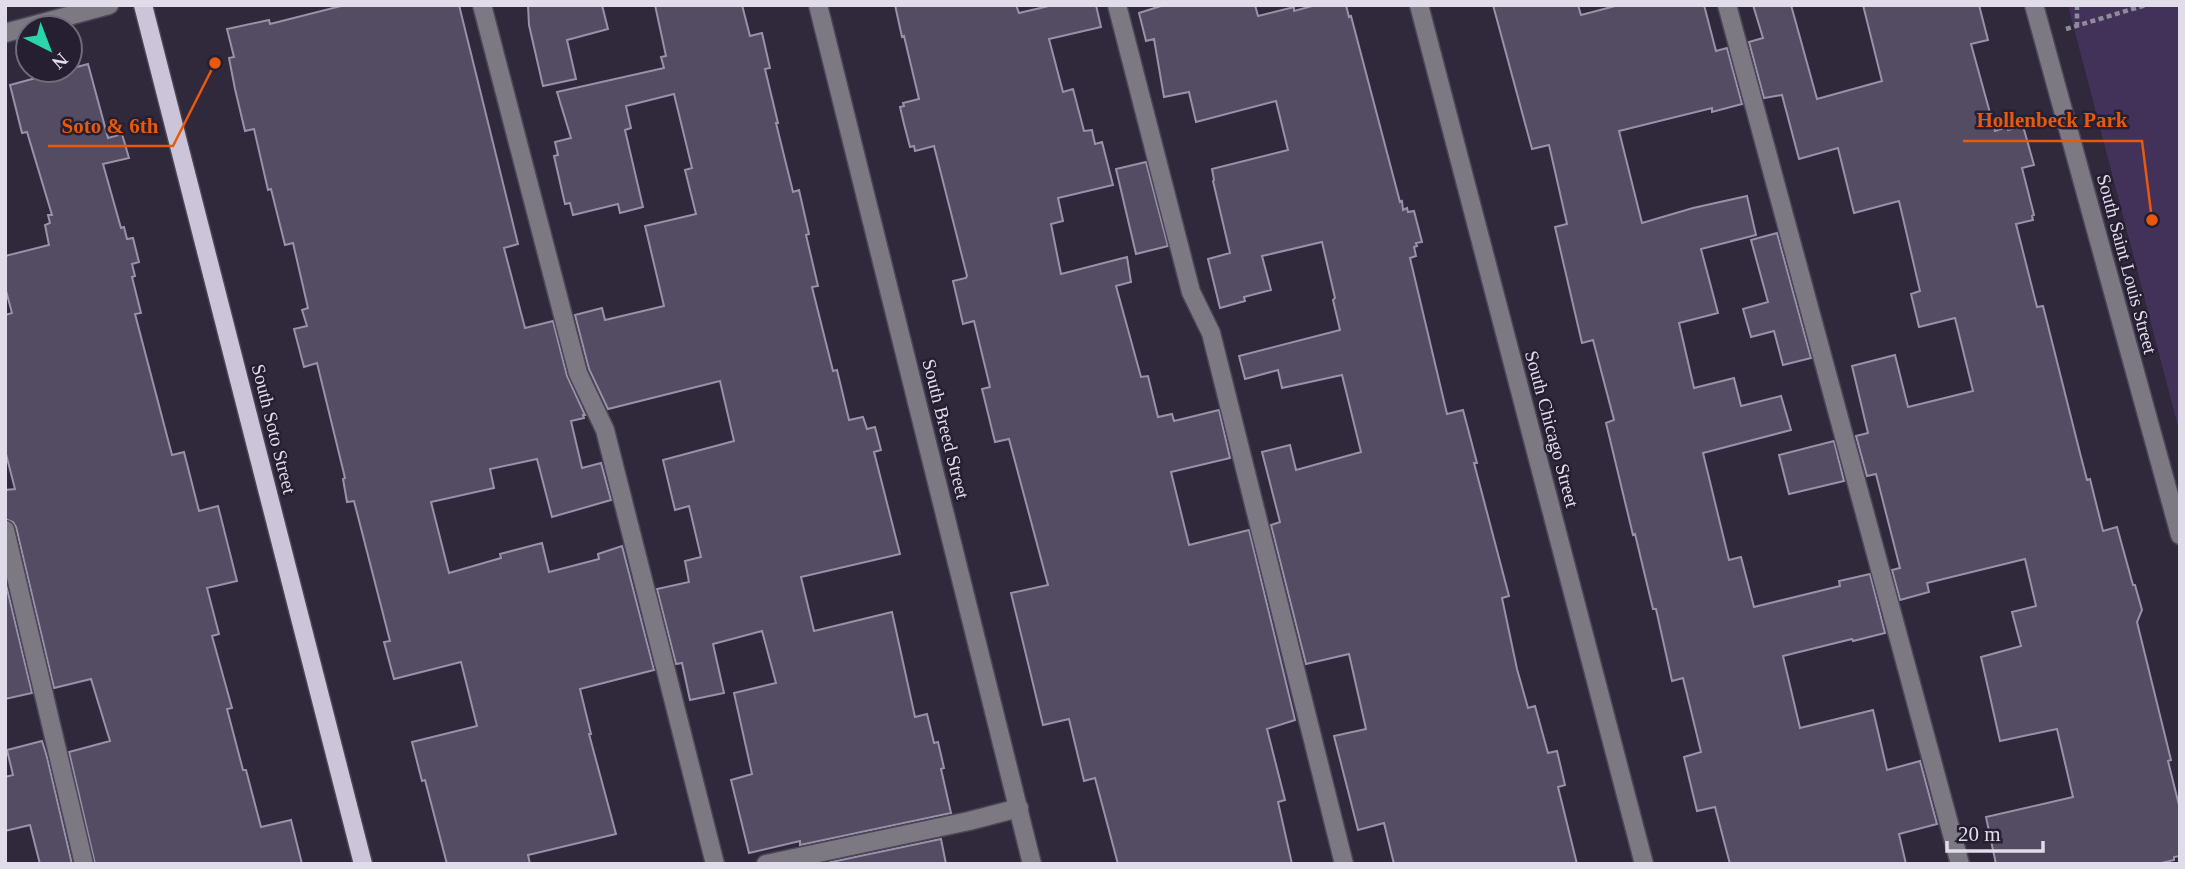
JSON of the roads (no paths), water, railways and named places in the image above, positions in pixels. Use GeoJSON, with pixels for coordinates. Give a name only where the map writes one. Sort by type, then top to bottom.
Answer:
{"type":"FeatureCollection","features":[{"type":"Feature","properties":{"kind":"main road","name":"South Soto Street"},"geometry":{"type":"LineString","coordinates":[[143,5],[363,864]]}},
{"type":"Feature","properties":{"kind":"street"},"geometry":{"type":"LineString","coordinates":[[5,33],[109,5]]}},
{"type":"Feature","properties":{"kind":"street"},"geometry":{"type":"LineString","coordinates":[[481,5],[578,373],[605,430],[715,864]]}},
{"type":"Feature","properties":{"kind":"street","name":"South Breed Street"},"geometry":{"type":"LineString","coordinates":[[818,5],[1032,864]]}},
{"type":"Feature","properties":{"kind":"street"},"geometry":{"type":"LineString","coordinates":[[1117,5],[1191,292],[1211,333],[1343,864]]}},
{"type":"Feature","properties":{"kind":"street","name":"South Chicago Street"},"geometry":{"type":"LineString","coordinates":[[1419,5],[1644,864]]}},
{"type":"Feature","properties":{"kind":"street"},"geometry":{"type":"LineString","coordinates":[[1727,5],[1960,864]]}},
{"type":"Feature","properties":{"kind":"street","name":"South Saint Louis Street"},"geometry":{"type":"LineString","coordinates":[[2034,5],[2180,535]]}},
{"type":"Feature","properties":{"kind":"street"},"geometry":{"type":"LineString","coordinates":[[5,530],[84,864]]}},
{"type":"Feature","properties":{"kind":"street"},"geometry":{"type":"LineString","coordinates":[[766,864],[1019,808]]}},
{"type":"Feature","properties":{"kind":"place","name":"Soto & 6th"},"geometry":{"type":"Point","coordinates":[215,63]}},
{"type":"Feature","properties":{"kind":"place","name":"Hollenbeck Park"},"geometry":{"type":"Point","coordinates":[2152,220]}}]}
